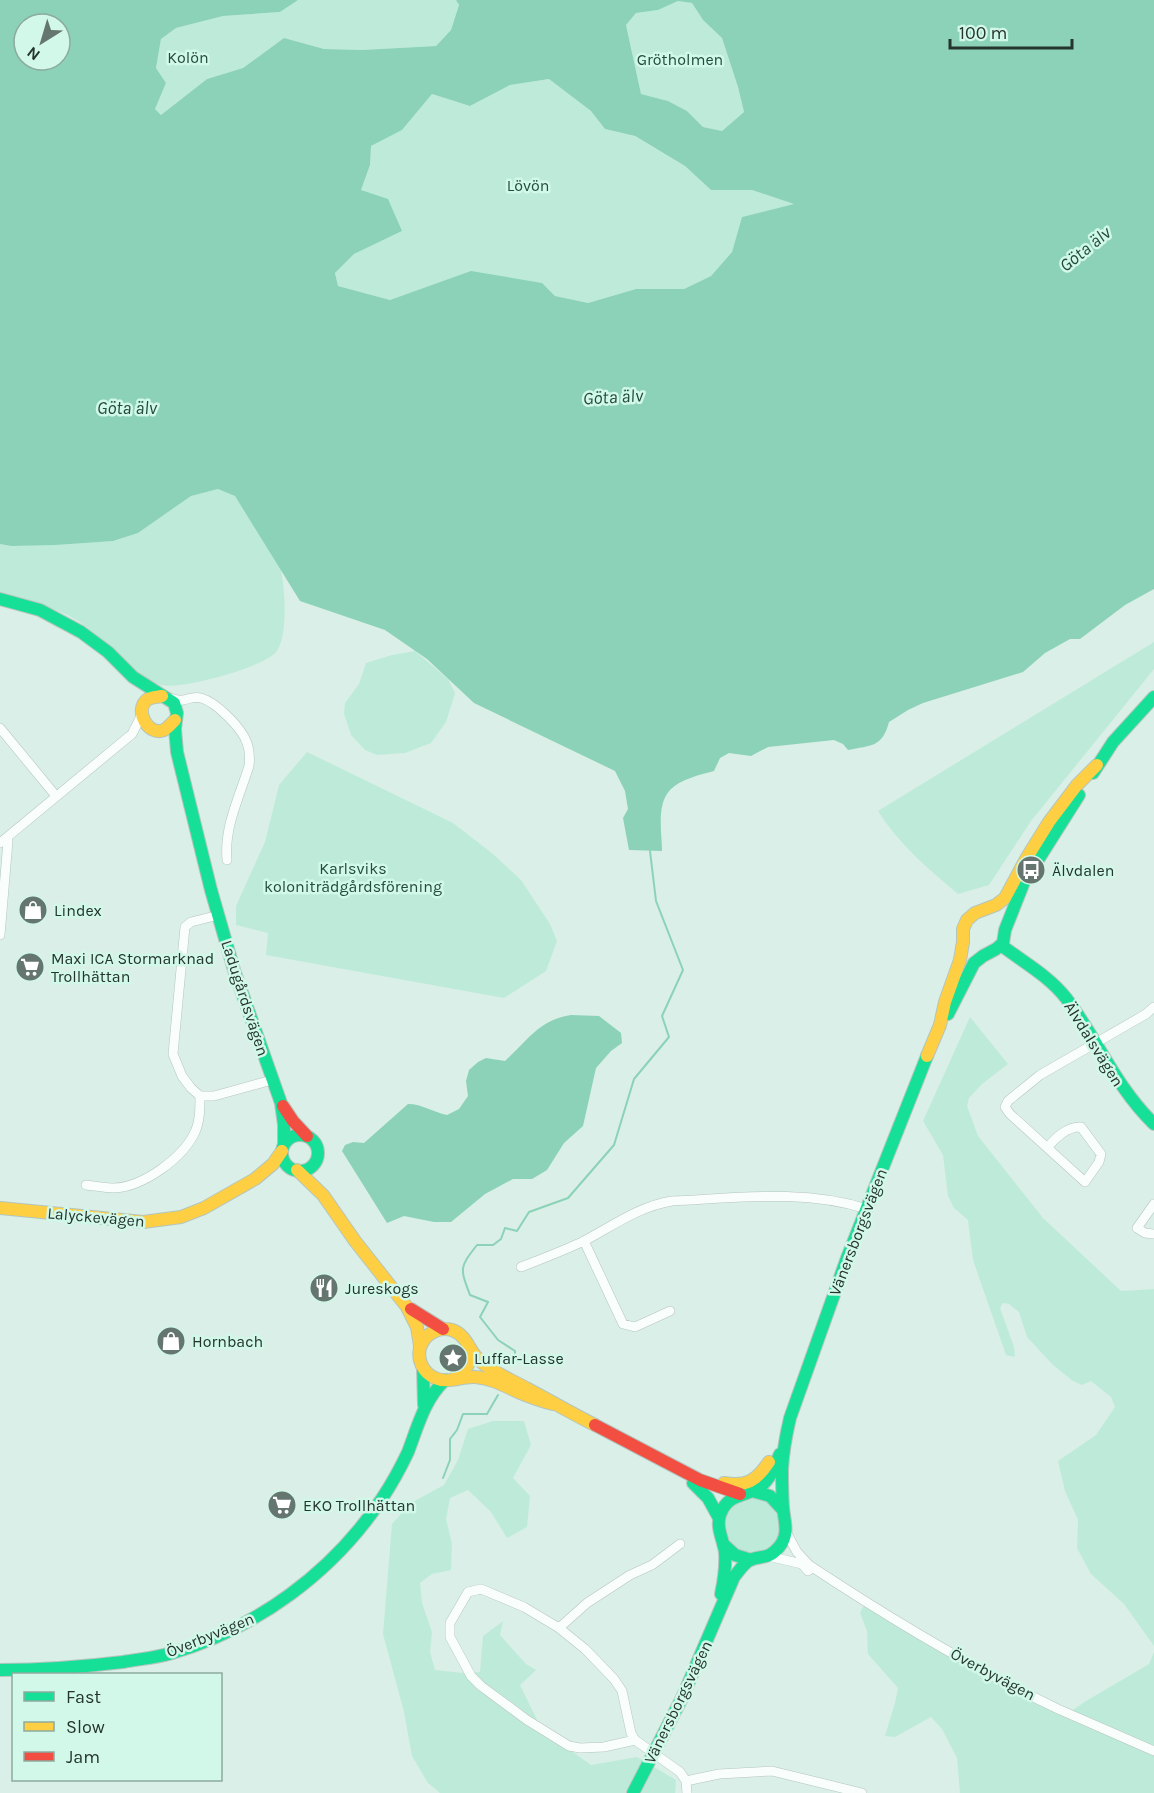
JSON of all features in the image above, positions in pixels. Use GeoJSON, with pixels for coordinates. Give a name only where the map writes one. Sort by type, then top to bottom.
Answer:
{"type":"FeatureCollection","features":[{"type":"Feature","properties":{"kind":"main road"},"geometry":{"type":"LineString","coordinates":[[0,599],[40,610],[69,625],[95,642],[133,677],[174,703],[176,717],[168,729],[153,730]]}},
{"type":"Feature","properties":{"kind":"main road"},"geometry":{"type":"LineString","coordinates":[[133,677],[144,723],[171,744],[177,752]]}},
{"type":"Feature","properties":{"kind":"main road","name":"Vänersborgsvägen"},"geometry":{"type":"LineString","coordinates":[[941,1023],[942,1012],[953,984],[964,940],[963,930],[966,920],[972,914],[1001,902],[1043,832],[1073,791],[1154,696]]}},
{"type":"Feature","properties":{"kind":"main road"},"geometry":{"type":"LineString","coordinates":[[142,710],[152,697],[165,697]]}},
{"type":"Feature","properties":{"kind":"main road","name":"Ladugårdsvägen"},"geometry":{"type":"LineString","coordinates":[[176,717],[177,752],[202,854],[234,970],[281,1103],[285,1125],[284,1161],[323,1195],[355,1241],[407,1307],[417,1327],[420,1346]]}},
{"type":"Feature","properties":{"kind":"main road","name":"Vänersborgsvägen"},"geometry":{"type":"LineString","coordinates":[[786,1532],[782,1489],[784,1445],[790,1418],[915,1082],[941,1023],[961,992],[971,967],[1001,945],[1024,882],[1097,765]]}},
{"type":"Feature","properties":{"kind":"main road"},"geometry":{"type":"LineString","coordinates":[[982,911],[997,916],[1003,922],[1005,930]]}},
{"type":"Feature","properties":{"kind":"main road"},"geometry":{"type":"LineString","coordinates":[[964,940],[972,951],[986,954]]}},
{"type":"Feature","properties":{"kind":"main road","name":"Älvdalsvägen"},"geometry":{"type":"LineString","coordinates":[[1001,945],[1043,974],[1064,996],[1125,1094],[1154,1124]]}},
{"type":"Feature","properties":{"kind":"main road","name":"Ladugårdsvägen"},"geometry":{"type":"LineString","coordinates":[[281,1103],[293,1121],[316,1145],[318,1151],[316,1161],[323,1195]]}},
{"type":"Feature","properties":{"kind":"main road"},"geometry":{"type":"LineString","coordinates":[[283,1148],[294,1136],[307,1136]]}},
{"type":"Feature","properties":{"kind":"main road","name":"Lalyckevägen"},"geometry":{"type":"LineString","coordinates":[[255,1179],[273,1164],[283,1148]]}},
{"type":"Feature","properties":{"kind":"main road"},"geometry":{"type":"LineString","coordinates":[[296,1170],[307,1169],[316,1161]]}},
{"type":"Feature","properties":{"kind":"main road","name":"Lalyckevägen"},"geometry":{"type":"LineString","coordinates":[[0,1208],[130,1221],[154,1221],[192,1213],[255,1179],[278,1172],[296,1170]]}},
{"type":"Feature","properties":{"kind":"main road","name":"Ladugårdsvägen"},"geometry":{"type":"LineString","coordinates":[[407,1307],[443,1329]]}},
{"type":"Feature","properties":{"kind":"main road"},"geometry":{"type":"LineString","coordinates":[[420,1346],[429,1334],[451,1329],[464,1338],[476,1357],[496,1373],[719,1490],[770,1496],[783,1510]]}},
{"type":"Feature","properties":{"kind":"main road","name":"Överbyvägen"},"geometry":{"type":"LineString","coordinates":[[420,1346],[419,1357],[423,1368],[425,1388],[424,1409]]}},
{"type":"Feature","properties":{"kind":"main road","name":"Överbyvägen"},"geometry":{"type":"LineString","coordinates":[[0,1670],[58,1669],[172,1653],[223,1634],[296,1591],[328,1564],[375,1509],[404,1461],[424,1409],[434,1391],[467,1367],[470,1348]]}},
{"type":"Feature","properties":{"kind":"main road"},"geometry":{"type":"LineString","coordinates":[[423,1368],[431,1376],[451,1379],[476,1377],[489,1380],[553,1404]]}},
{"type":"Feature","properties":{"kind":"main road"},"geometry":{"type":"LineString","coordinates":[[645,1450],[665,1455],[716,1481],[743,1484],[751,1482],[762,1473],[790,1418]]}},
{"type":"Feature","properties":{"kind":"main road","name":"Vänersborgsvägen"},"geometry":{"type":"LineString","coordinates":[[720,1610],[725,1563],[723,1544],[718,1531],[719,1518],[725,1504],[766,1481],[784,1445]]}},
{"type":"Feature","properties":{"kind":"main road"},"geometry":{"type":"LineString","coordinates":[[675,1468],[703,1491],[719,1518]]}},
{"type":"Feature","properties":{"kind":"main road"},"geometry":{"type":"LineString","coordinates":[[723,1544],[735,1555],[751,1560],[768,1556],[780,1546],[786,1532]]}},
{"type":"Feature","properties":{"kind":"main road","name":"Vänersborgsvägen"},"geometry":{"type":"LineString","coordinates":[[633,1793],[682,1698],[734,1577],[742,1566],[751,1560]]}},
{"type":"Feature","properties":{"kind":"street"},"geometry":{"type":"LineString","coordinates":[[165,697],[184,700],[199,698],[211,702],[219,708],[246,741],[250,757],[249,766],[229,826],[227,860]]}},
{"type":"Feature","properties":{"kind":"street"},"geometry":{"type":"LineString","coordinates":[[176,717],[184,700]]}},
{"type":"Feature","properties":{"kind":"street"},"geometry":{"type":"LineString","coordinates":[[3,840],[132,734],[142,710]]}},
{"type":"Feature","properties":{"kind":"street"},"geometry":{"type":"LineString","coordinates":[[0,728],[56,796]]}},
{"type":"Feature","properties":{"kind":"street"},"geometry":{"type":"LineString","coordinates":[[132,734],[153,730]]}},
{"type":"Feature","properties":{"kind":"street"},"geometry":{"type":"LineString","coordinates":[[0,935],[9,841],[3,840]]}},
{"type":"Feature","properties":{"kind":"street"},"geometry":{"type":"LineString","coordinates":[[219,915],[191,922],[185,927],[173,1054],[182,1076],[200,1096],[214,1096],[272,1080]]}},
{"type":"Feature","properties":{"kind":"street"},"geometry":{"type":"LineString","coordinates":[[1048,1147],[1055,1139],[1074,1126],[1081,1127],[1101,1154],[1100,1162],[1085,1182],[1010,1114],[1005,1107],[1008,1101],[1040,1075],[1146,1014],[1154,1007]]}},
{"type":"Feature","properties":{"kind":"street"},"geometry":{"type":"LineString","coordinates":[[86,1185],[114,1188],[129,1185],[162,1168],[184,1149],[196,1131],[200,1096]]}},
{"type":"Feature","properties":{"kind":"street"},"geometry":{"type":"LineString","coordinates":[[521,1267],[584,1241],[637,1211],[672,1201],[797,1196],[835,1200],[867,1209]]}},
{"type":"Feature","properties":{"kind":"street"},"geometry":{"type":"LineString","coordinates":[[1154,1203],[1137,1228],[1145,1233],[1154,1234]]}},
{"type":"Feature","properties":{"kind":"street"},"geometry":{"type":"LineString","coordinates":[[584,1241],[623,1324],[634,1327],[670,1311]]}},
{"type":"Feature","properties":{"kind":"street","name":"Överbyvägen"},"geometry":{"type":"LineString","coordinates":[[786,1532],[797,1552],[809,1564],[838,1584],[976,1666],[1057,1708],[1154,1751]]}},
{"type":"Feature","properties":{"kind":"street"},"geometry":{"type":"LineString","coordinates":[[559,1628],[587,1603],[630,1575],[652,1565],[680,1544]]}},
{"type":"Feature","properties":{"kind":"street","name":"Överbyvägen"},"geometry":{"type":"LineString","coordinates":[[768,1556],[802,1564],[806,1570],[838,1584]]}},
{"type":"Feature","properties":{"kind":"street"},"geometry":{"type":"LineString","coordinates":[[635,1740],[604,1747],[569,1746],[527,1720],[481,1686],[471,1676],[450,1637],[450,1623],[468,1592],[481,1589],[524,1607],[559,1628],[585,1649],[614,1679],[622,1691],[631,1733],[635,1740],[680,1772],[686,1781],[687,1793]]}},
{"type":"Feature","properties":{"kind":"street"},"geometry":{"type":"LineString","coordinates":[[686,1781],[719,1774],[772,1771],[862,1793]]}},
{"type":"Feature","properties":{"kind":"green space","name":"Kolön"},"geometry":{"type":"Polygon","coordinates":[[[298,0],[456,0],[459,5],[451,30],[436,46],[362,50],[324,49],[284,38],[243,68],[207,79],[161,115],[155,109],[166,83],[156,68],[161,39],[176,28],[223,16],[280,12],[298,0]]]}},
{"type":"Feature","properties":{"kind":"green space","name":"Grötholmen"},"geometry":{"type":"Polygon","coordinates":[[[678,1],[692,3],[703,20],[722,38],[744,112],[722,131],[703,127],[687,111],[668,101],[641,94],[626,25],[636,13],[658,10],[678,1]]]}},
{"type":"Feature","properties":{"kind":"green space","name":"Lövön"},"geometry":{"type":"Polygon","coordinates":[[[549,79],[591,111],[605,129],[634,136],[685,166],[711,190],[752,190],[795,204],[742,217],[732,252],[711,276],[684,289],[636,289],[588,303],[555,296],[541,283],[471,272],[390,300],[338,286],[335,273],[354,254],[402,231],[361,190],[370,165],[371,146],[402,130],[432,94],[470,106],[510,85],[549,79]]]}},
{"type":"Feature","properties":{"kind":"green space"},"geometry":{"type":"Polygon","coordinates":[[[218,489],[235,496],[281,570],[284,589],[284,627],[279,648],[266,660],[219,677],[171,686],[161,685],[151,681],[130,666],[78,621],[40,604],[0,594],[0,544],[11,546],[113,541],[138,533],[191,496],[218,489]]]}},
{"type":"Feature","properties":{"kind":"green space"},"geometry":{"type":"Polygon","coordinates":[[[1154,642],[1154,669],[1031,821],[989,885],[958,894],[904,845],[878,811],[1154,642]]]}},
{"type":"Feature","properties":{"kind":"green space"},"geometry":{"type":"Polygon","coordinates":[[[415,651],[448,679],[455,693],[446,722],[431,743],[405,753],[377,755],[365,750],[351,735],[344,714],[345,703],[359,684],[366,663],[415,651]]]}},
{"type":"Feature","properties":{"kind":"green space","name":"Karlsviks koloniträdgårdsförening"},"geometry":{"type":"Polygon","coordinates":[[[307,752],[453,823],[493,854],[521,880],[550,924],[557,941],[546,971],[504,998],[266,955],[268,933],[236,925],[236,906],[265,842],[279,785],[307,752]]]}},
{"type":"Feature","properties":{"kind":"green space"},"geometry":{"type":"Polygon","coordinates":[[[970,1017],[1008,1064],[982,1084],[969,1098],[967,1106],[978,1136],[1043,1218],[1121,1291],[1154,1289],[1154,1646],[1124,1604],[1091,1574],[1077,1548],[1078,1520],[1065,1491],[1058,1461],[1096,1435],[1115,1407],[1111,1397],[1091,1381],[1082,1385],[1073,1381],[1053,1365],[1027,1337],[1019,1312],[1009,1304],[1003,1303],[1000,1308],[1014,1347],[1015,1357],[1006,1355],[973,1260],[968,1220],[954,1208],[948,1196],[943,1155],[923,1121],[970,1017]]]}},
{"type":"Feature","properties":{"kind":"green space"},"geometry":{"type":"Polygon","coordinates":[[[493,1421],[524,1421],[531,1445],[513,1478],[530,1496],[527,1527],[507,1538],[491,1512],[468,1490],[450,1498],[446,1519],[452,1544],[451,1570],[432,1574],[420,1583],[422,1603],[432,1632],[430,1652],[435,1670],[480,1672],[483,1636],[503,1621],[500,1635],[526,1664],[536,1670],[520,1685],[539,1724],[591,1765],[637,1757],[676,1780],[675,1793],[440,1793],[428,1783],[412,1756],[404,1712],[383,1634],[392,1524],[411,1503],[444,1485],[458,1460],[468,1429],[493,1421]]]}},
{"type":"Feature","properties":{"kind":"green space"},"geometry":{"type":"Polygon","coordinates":[[[753,1497],[764,1499],[777,1510],[782,1526],[780,1537],[769,1550],[753,1555],[742,1553],[729,1542],[724,1526],[726,1515],[737,1502],[753,1497]]]}},
{"type":"Feature","properties":{"kind":"green space"},"geometry":{"type":"Polygon","coordinates":[[[864,1605],[1064,1716],[1149,1664],[1154,1652],[1154,1793],[960,1793],[957,1758],[942,1729],[931,1717],[895,1737],[885,1736],[898,1688],[868,1654],[867,1631],[860,1613],[864,1605]]]}},
{"type":"Feature","properties":{"kind":"water","name":"Göta älv"},"geometry":{"type":"Polygon","coordinates":[[[0,0],[298,0],[280,12],[223,16],[176,28],[161,39],[156,68],[166,83],[155,109],[161,115],[207,79],[243,68],[284,38],[324,49],[362,50],[436,46],[451,30],[459,5],[456,0],[1154,0],[1154,589],[1125,605],[1080,639],[1070,639],[1045,653],[1023,672],[923,703],[908,710],[889,722],[883,737],[869,746],[848,750],[843,744],[834,740],[768,747],[751,756],[729,753],[720,758],[714,771],[690,778],[670,790],[661,811],[662,851],[629,850],[623,818],[628,809],[625,791],[615,771],[474,703],[427,659],[385,630],[300,601],[235,496],[218,489],[191,496],[138,533],[113,541],[11,546],[0,544],[0,0]],[[678,1],[658,10],[636,13],[626,25],[641,94],[668,101],[687,111],[703,127],[722,131],[744,112],[722,38],[703,20],[692,3],[678,1]],[[549,79],[510,85],[470,106],[432,94],[402,130],[371,146],[370,165],[361,190],[388,199],[402,231],[354,254],[335,273],[338,286],[390,300],[471,271],[542,283],[555,296],[588,303],[636,289],[684,289],[711,276],[732,252],[742,217],[794,204],[752,190],[711,190],[685,166],[635,136],[605,129],[591,111],[549,79]]]}},
{"type":"Feature","properties":{"kind":"water"},"geometry":{"type":"Polygon","coordinates":[[[571,1015],[599,1016],[621,1033],[622,1043],[611,1051],[596,1068],[583,1126],[564,1143],[547,1170],[532,1179],[513,1179],[485,1194],[451,1222],[434,1222],[404,1216],[387,1223],[342,1151],[345,1145],[353,1142],[364,1143],[408,1104],[447,1115],[459,1109],[468,1096],[466,1081],[469,1070],[478,1062],[486,1058],[505,1061],[542,1026],[550,1021],[571,1015]]]}},
{"type":"Feature","properties":{"kind":"waterway"},"geometry":{"type":"LineString","coordinates":[[515,1360],[515,1351],[498,1340],[480,1317],[488,1302],[470,1295],[464,1279],[464,1264],[477,1245],[493,1245],[501,1239],[505,1228],[517,1231],[529,1212],[568,1198],[614,1145],[634,1079],[669,1037],[662,1016],[683,970],[656,901],[650,851]]}},
{"type":"Feature","properties":{"kind":"waterway"},"geometry":{"type":"LineString","coordinates":[[443,1478],[450,1460],[450,1439],[457,1430],[463,1414],[487,1414],[498,1395]]}},
{"type":"Feature","properties":{"kind":"traffic: fast"},"geometry":{"type":"LineString","coordinates":[[0,599],[40,610],[81,632],[108,652],[133,677],[174,703],[177,713],[175,729],[177,752],[211,890],[234,970],[281,1103],[284,1144]]}},
{"type":"Feature","properties":{"kind":"traffic: fast"},"geometry":{"type":"LineString","coordinates":[[1093,773],[1113,742],[1154,697]]}},
{"type":"Feature","properties":{"kind":"traffic: fast"},"geometry":{"type":"LineString","coordinates":[[948,1014],[974,963],[1003,943],[1005,930],[1024,882],[1079,795]]}},
{"type":"Feature","properties":{"kind":"traffic: fast"},"geometry":{"type":"LineString","coordinates":[[1001,945],[1044,976],[1066,998],[1117,1079],[1154,1124]]}},
{"type":"Feature","properties":{"kind":"traffic: fast"},"geometry":{"type":"LineString","coordinates":[[633,1793],[682,1698],[734,1577],[750,1560],[768,1556],[775,1551],[784,1537],[786,1527],[782,1469],[790,1418],[847,1258],[927,1056]]}},
{"type":"Feature","properties":{"kind":"traffic: fast"},"geometry":{"type":"LineString","coordinates":[[300,1135],[313,1140],[318,1153],[313,1166],[300,1171],[287,1166],[282,1153],[287,1140],[300,1135]]}},
{"type":"Feature","properties":{"kind":"traffic: fast"},"geometry":{"type":"LineString","coordinates":[[423,1368],[424,1405]]}},
{"type":"Feature","properties":{"kind":"traffic: fast"},"geometry":{"type":"LineString","coordinates":[[0,1670],[77,1667],[160,1656],[203,1642],[263,1613],[316,1574],[361,1527],[395,1477],[427,1405],[445,1380]]}},
{"type":"Feature","properties":{"kind":"traffic: fast"},"geometry":{"type":"LineString","coordinates":[[721,1594],[725,1557],[719,1529],[720,1515],[732,1499],[755,1490],[764,1483],[780,1454]]}},
{"type":"Feature","properties":{"kind":"traffic: fast"},"geometry":{"type":"LineString","coordinates":[[693,1483],[708,1498],[719,1518]]}},
{"type":"Feature","properties":{"kind":"traffic: fast"},"geometry":{"type":"LineString","coordinates":[[752,1491],[770,1496],[783,1510]]}},
{"type":"Feature","properties":{"kind":"traffic: fast"},"geometry":{"type":"LineString","coordinates":[[723,1544],[735,1555],[751,1560]]}},
{"type":"Feature","properties":{"kind":"traffic: slow"},"geometry":{"type":"LineString","coordinates":[[162,696],[150,698],[144,703],[142,709],[144,721],[153,730],[158,731],[164,730],[175,720]]}},
{"type":"Feature","properties":{"kind":"traffic: slow"},"geometry":{"type":"LineString","coordinates":[[927,1056],[940,1025],[945,1002],[960,960],[963,929],[967,920],[975,913],[996,905],[1005,898],[1049,822],[1077,785],[1097,765]]}},
{"type":"Feature","properties":{"kind":"traffic: slow"},"geometry":{"type":"LineString","coordinates":[[0,1208],[143,1222],[181,1217],[204,1208],[255,1179],[273,1164],[282,1151]]}},
{"type":"Feature","properties":{"kind":"traffic: slow"},"geometry":{"type":"LineString","coordinates":[[297,1170],[323,1195],[355,1241],[407,1307],[417,1327],[420,1346]]}},
{"type":"Feature","properties":{"kind":"traffic: slow"},"geometry":{"type":"LineString","coordinates":[[553,1404],[487,1379],[470,1377],[440,1380],[435,1378],[427,1373],[420,1361],[419,1353],[422,1343],[428,1335],[437,1330],[447,1329],[457,1332],[479,1360],[490,1369],[595,1425]]}},
{"type":"Feature","properties":{"kind":"traffic: slow"},"geometry":{"type":"LineString","coordinates":[[456,1377],[468,1365],[470,1348]]}},
{"type":"Feature","properties":{"kind":"traffic: slow"},"geometry":{"type":"LineString","coordinates":[[724,1483],[739,1484],[750,1481],[760,1474],[769,1462]]}},
{"type":"Feature","properties":{"kind":"traffic: jam"},"geometry":{"type":"LineString","coordinates":[[283,1106],[307,1136]]}},
{"type":"Feature","properties":{"kind":"traffic: jam"},"geometry":{"type":"LineString","coordinates":[[411,1309],[443,1329]]}},
{"type":"Feature","properties":{"kind":"traffic: jam"},"geometry":{"type":"LineString","coordinates":[[595,1425],[700,1480],[740,1494]]}},
{"type":"Feature","properties":{"kind":"place","name":"Älvdalen"},"geometry":{"type":"Point","coordinates":[1031,870]}},
{"type":"Feature","properties":{"kind":"place","name":"Lindex"},"geometry":{"type":"Point","coordinates":[33,910]}},
{"type":"Feature","properties":{"kind":"place","name":"Maxi ICA Stormarknad Trollhättan"},"geometry":{"type":"Point","coordinates":[30,967]}},
{"type":"Feature","properties":{"kind":"place","name":"Jureskogs"},"geometry":{"type":"Point","coordinates":[324,1288]}},
{"type":"Feature","properties":{"kind":"place","name":"Hornbach"},"geometry":{"type":"Point","coordinates":[171,1341]}},
{"type":"Feature","properties":{"kind":"place","name":"Luffar-Lasse"},"geometry":{"type":"Point","coordinates":[453,1358]}},
{"type":"Feature","properties":{"kind":"place","name":"EKO Trollhättan"},"geometry":{"type":"Point","coordinates":[282,1505]}}]}
